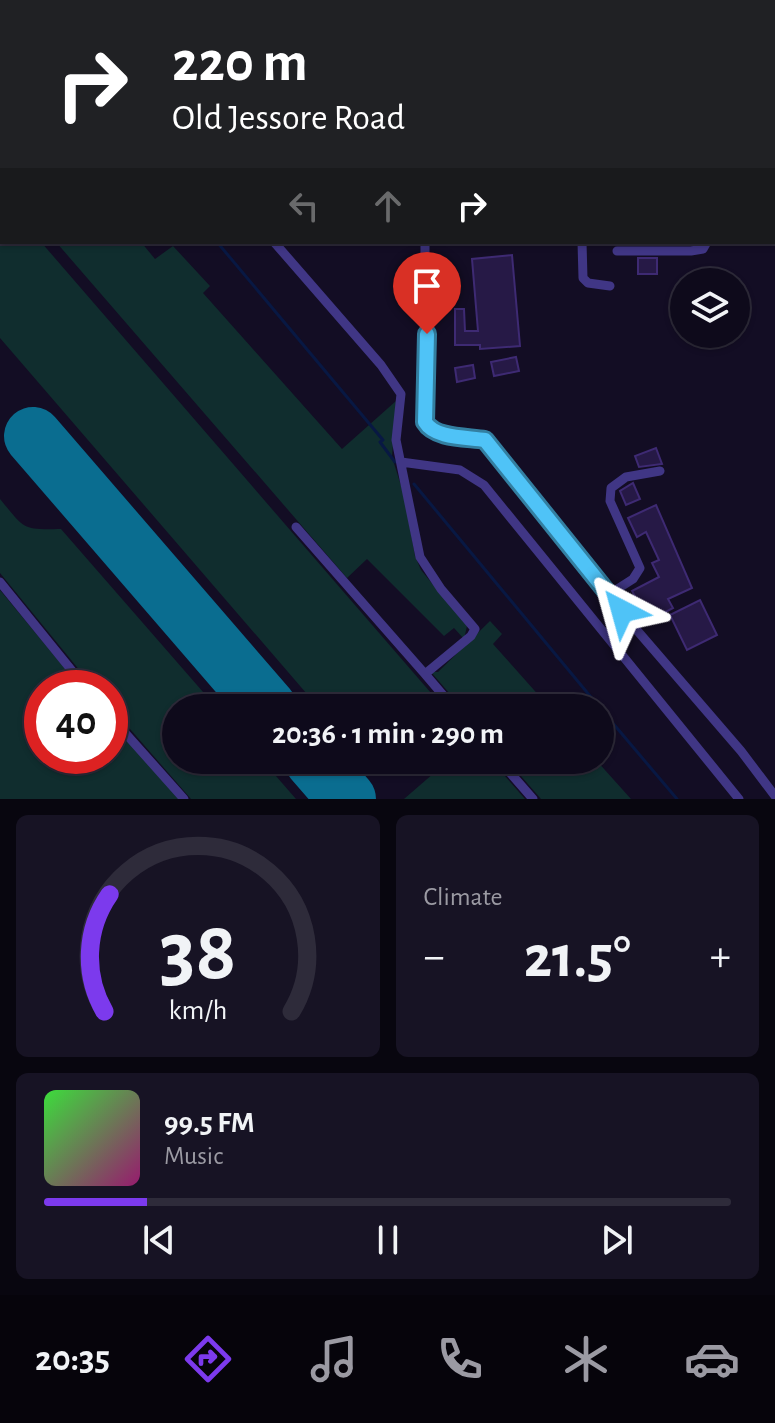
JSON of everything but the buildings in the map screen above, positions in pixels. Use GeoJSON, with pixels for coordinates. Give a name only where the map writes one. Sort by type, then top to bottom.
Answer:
{"type":"FeatureCollection","features":[{"type":"Feature","properties":{"kind":"street"},"geometry":{"type":"LineString","coordinates":[[276,244],[381,365],[401,394],[396,440],[420,557],[441,589],[475,629],[471,636],[425,674]]}},
{"type":"Feature","properties":{"kind":"street"},"geometry":{"type":"LineString","coordinates":[[425,244],[425,422],[429,428],[441,433],[485,440],[608,595],[741,751],[775,796]]}},
{"type":"Feature","properties":{"kind":"street"},"geometry":{"type":"LineString","coordinates":[[582,244],[583,278],[588,283],[610,286]]}},
{"type":"Feature","properties":{"kind":"street"},"geometry":{"type":"LineString","coordinates":[[617,251],[691,251],[703,249],[706,244]]}},
{"type":"Feature","properties":{"kind":"street"},"geometry":{"type":"LineString","coordinates":[[401,462],[460,470],[484,485],[739,799]]}},
{"type":"Feature","properties":{"kind":"street"},"geometry":{"type":"LineString","coordinates":[[608,595],[633,579],[640,568],[610,501],[611,488],[626,477],[660,471]]}},
{"type":"Feature","properties":{"kind":"street"},"geometry":{"type":"LineString","coordinates":[[296,527],[442,694]]}},
{"type":"Feature","properties":{"kind":"street"},"geometry":{"type":"LineString","coordinates":[[0,582],[71,670]]}},
{"type":"Feature","properties":{"kind":"street"},"geometry":{"type":"LineString","coordinates":[[128,736],[184,799]]}},
{"type":"Feature","properties":{"kind":"street"},"geometry":{"type":"LineString","coordinates":[[511,774],[533,799]]}},
{"type":"Feature","properties":{"kind":"green space"},"geometry":{"type":"Polygon","coordinates":[[[0,244],[43,244],[432,694],[307,694],[0,338],[0,244]]]}},
{"type":"Feature","properties":{"kind":"green space"},"geometry":{"type":"Polygon","coordinates":[[[58,244],[143,244],[155,259],[173,246],[210,286],[203,293],[342,449],[396,401],[392,457],[404,495],[415,556],[421,570],[467,626],[464,639],[454,628],[444,636],[367,559],[347,578],[58,244]]]}},
{"type":"Feature","properties":{"kind":"green space"},"geometry":{"type":"Polygon","coordinates":[[[0,499],[25,526],[61,529],[205,694],[162,694],[162,766],[128,727],[128,670],[79,670],[0,573],[0,499]]]}},
{"type":"Feature","properties":{"kind":"green space"},"geometry":{"type":"Polygon","coordinates":[[[0,590],[66,670],[24,670],[24,774],[128,774],[128,741],[179,799],[0,799],[0,590]]]}},
{"type":"Feature","properties":{"kind":"green space"},"geometry":{"type":"Polygon","coordinates":[[[490,621],[502,634],[493,644],[538,694],[450,694],[431,672],[438,672],[490,621]]]}},
{"type":"Feature","properties":{"kind":"green space"},"geometry":{"type":"Polygon","coordinates":[[[169,774],[274,774],[296,799],[191,799],[169,774]]]}},
{"type":"Feature","properties":{"kind":"green space"},"geometry":{"type":"Polygon","coordinates":[[[433,774],[503,774],[525,799],[404,799],[433,774]]]}},
{"type":"Feature","properties":{"kind":"green space"},"geometry":{"type":"Polygon","coordinates":[[[519,774],[609,774],[631,799],[541,799],[519,774]]]}},
{"type":"Feature","properties":{"kind":"waterway"},"geometry":{"type":"LineString","coordinates":[[219,244],[383,440],[380,442],[395,462]]}},
{"type":"Feature","properties":{"kind":"waterway"},"geometry":{"type":"LineString","coordinates":[[414,484],[588,694]]}},
{"type":"Feature","properties":{"kind":"waterway"},"geometry":{"type":"LineString","coordinates":[[614,725],[677,799]]}},
{"type":"Feature","properties":{"kind":"runway"},"geometry":{"type":"LineString","coordinates":[[33,436],[256,694]]}},
{"type":"Feature","properties":{"kind":"runway"},"geometry":{"type":"LineString","coordinates":[[325,774],[347,799]]}},
{"type":"Feature","properties":{"kind":"route"},"geometry":{"type":"LineString","coordinates":[[427,334],[425,422],[429,428],[485,440],[622,611]]}}]}
